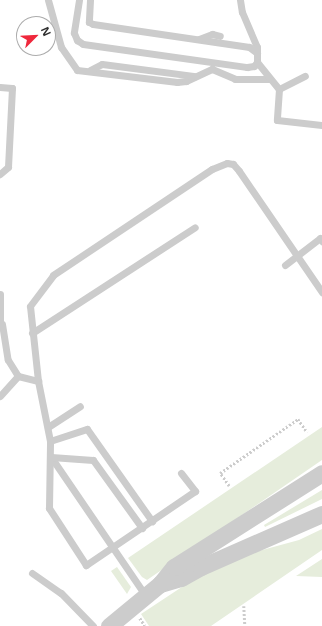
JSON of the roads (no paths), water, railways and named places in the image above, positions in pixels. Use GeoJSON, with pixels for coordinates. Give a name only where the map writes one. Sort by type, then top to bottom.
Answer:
{"type":"FeatureCollection","features":[{"type":"Feature","properties":{"kind":"street"},"geometry":{"type":"LineString","coordinates":[[109,626],[160,584],[174,567],[322,473]]}},
{"type":"Feature","properties":{"kind":"street"},"geometry":{"type":"LineString","coordinates":[[160,584],[182,578],[200,567],[322,514]]}},
{"type":"Feature","properties":{"kind":"lane"},"geometry":{"type":"LineString","coordinates":[[48,0],[66,58],[77,70],[177,82],[186,82],[195,76],[212,69],[235,78],[270,79]]}},
{"type":"Feature","properties":{"kind":"lane"},"geometry":{"type":"LineString","coordinates":[[79,0],[74,33],[77,40],[83,44],[193,61],[247,67],[254,66],[258,62]]}},
{"type":"Feature","properties":{"kind":"lane"},"geometry":{"type":"LineString","coordinates":[[90,0],[89,22],[93,24],[249,47],[257,53]]}},
{"type":"Feature","properties":{"kind":"lane"},"geometry":{"type":"LineString","coordinates":[[240,0],[242,12],[257,53],[258,62],[279,89],[277,120],[322,125]]}},
{"type":"Feature","properties":{"kind":"lane"},"geometry":{"type":"LineString","coordinates":[[198,39],[212,34],[220,36]]}},
{"type":"Feature","properties":{"kind":"lane"},"geometry":{"type":"LineString","coordinates":[[279,89],[305,76]]}},
{"type":"Feature","properties":{"kind":"lane"},"geometry":{"type":"LineString","coordinates":[[0,87],[12,88],[8,167],[0,174]]}},
{"type":"Feature","properties":{"kind":"lane"},"geometry":{"type":"LineString","coordinates":[[181,473],[195,491],[142,528],[111,547],[86,566],[48,508],[51,457],[50,441],[38,381],[30,306],[53,275],[212,169],[227,163],[233,164],[239,171],[322,292]]}},
{"type":"Feature","properties":{"kind":"lane"},"geometry":{"type":"LineString","coordinates":[[32,333],[195,227]]}},
{"type":"Feature","properties":{"kind":"lane"},"geometry":{"type":"LineString","coordinates":[[285,265],[320,238],[322,241]]}},
{"type":"Feature","properties":{"kind":"lane"},"geometry":{"type":"LineString","coordinates":[[0,294],[1,326],[8,360],[18,376],[38,381]]}},
{"type":"Feature","properties":{"kind":"lane"},"geometry":{"type":"LineString","coordinates":[[0,396],[18,376]]}},
{"type":"Feature","properties":{"kind":"lane"},"geometry":{"type":"LineString","coordinates":[[48,427],[80,406]]}},
{"type":"Feature","properties":{"kind":"lane"},"geometry":{"type":"LineString","coordinates":[[50,441],[87,429],[152,521]]}},
{"type":"Feature","properties":{"kind":"lane"},"geometry":{"type":"LineString","coordinates":[[51,457],[93,460],[142,528]]}},
{"type":"Feature","properties":{"kind":"lane"},"geometry":{"type":"LineString","coordinates":[[51,457],[145,595]]}},
{"type":"Feature","properties":{"kind":"lane"},"geometry":{"type":"LineString","coordinates":[[32,573],[61,593],[93,626]]}}]}
